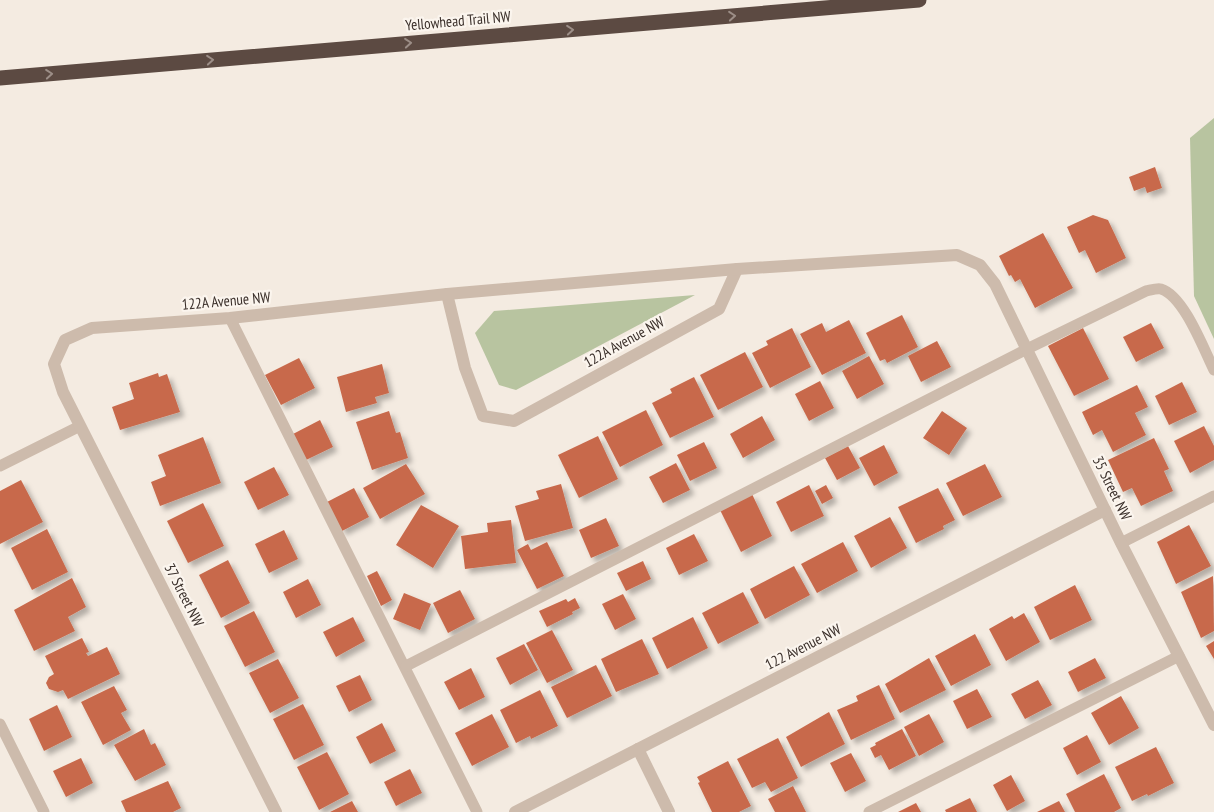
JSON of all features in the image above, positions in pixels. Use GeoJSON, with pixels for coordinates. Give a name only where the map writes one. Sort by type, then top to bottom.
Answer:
{"type":"FeatureCollection","features":[{"type":"Feature","properties":{"kind":"highway","name":"Yellowhead Trail NW"},"geometry":{"type":"LineString","coordinates":[[0,78],[919,0]]}},
{"type":"Feature","properties":{"kind":"street","name":"122A Avenue NW"},"geometry":{"type":"LineString","coordinates":[[63,392],[54,364],[65,340],[92,328],[230,318],[447,294],[737,269],[957,256],[980,265]]}},
{"type":"Feature","properties":{"kind":"street","name":"35 Street NW"},"geometry":{"type":"LineString","coordinates":[[980,265],[994,284],[1027,349],[1121,543],[1214,726]]}},
{"type":"Feature","properties":{"kind":"street","name":"122A Avenue NW"},"geometry":{"type":"LineString","coordinates":[[447,294],[465,368],[483,416],[514,421],[719,309],[737,269]]}},
{"type":"Feature","properties":{"kind":"street","name":"37 Street NW"},"geometry":{"type":"LineString","coordinates":[[63,392],[276,812]]}},
{"type":"Feature","properties":{"kind":"street","name":"122 Avenue NW"},"geometry":{"type":"LineString","coordinates":[[515,812],[1105,510]]}},
{"type":"Feature","properties":{"kind":"street"},"geometry":{"type":"LineString","coordinates":[[638,749],[669,812]]}},
{"type":"Feature","properties":{"kind":"lane"},"geometry":{"type":"LineString","coordinates":[[406,666],[1027,349],[1146,291],[1160,289],[1171,294],[1186,315],[1214,370]]}},
{"type":"Feature","properties":{"kind":"lane"},"geometry":{"type":"LineString","coordinates":[[230,318],[406,666],[477,812]]}},
{"type":"Feature","properties":{"kind":"lane"},"geometry":{"type":"LineString","coordinates":[[0,466],[80,426]]}},
{"type":"Feature","properties":{"kind":"lane"},"geometry":{"type":"LineString","coordinates":[[1121,543],[1214,496]]}},
{"type":"Feature","properties":{"kind":"lane"},"geometry":{"type":"LineString","coordinates":[[869,812],[1179,656]]}},
{"type":"Feature","properties":{"kind":"lane"},"geometry":{"type":"LineString","coordinates":[[0,724],[44,812]]}},
{"type":"Feature","properties":{"kind":"green space"},"geometry":{"type":"Polygon","coordinates":[[[1214,118],[1214,339],[1194,296],[1190,138],[1214,118]]]}},
{"type":"Feature","properties":{"kind":"green space"},"geometry":{"type":"Polygon","coordinates":[[[695,295],[516,390],[499,385],[475,333],[494,311],[695,295]]]}},
{"type":"Feature","properties":{"kind":"building"},"geometry":{"type":"Polygon","coordinates":[[[1155,167],[1162,188],[1147,193],[1145,187],[1134,191],[1129,177],[1155,167]]]}},
{"type":"Feature","properties":{"kind":"building"},"geometry":{"type":"Polygon","coordinates":[[[1093,215],[1108,220],[1126,258],[1096,273],[1085,250],[1079,253],[1067,227],[1093,215]]]}},
{"type":"Feature","properties":{"kind":"building"},"geometry":{"type":"Polygon","coordinates":[[[1043,233],[1073,288],[1035,308],[1020,279],[1015,282],[1011,275],[1009,276],[999,256],[1043,233]]]}},
{"type":"Feature","properties":{"kind":"building"},"geometry":{"type":"Polygon","coordinates":[[[902,315],[918,347],[887,363],[885,359],[880,361],[866,333],[902,315]]]}},
{"type":"Feature","properties":{"kind":"building"},"geometry":{"type":"Polygon","coordinates":[[[849,320],[866,353],[822,375],[800,334],[822,323],[826,332],[849,320]]]}},
{"type":"Feature","properties":{"kind":"building"},"geometry":{"type":"Polygon","coordinates":[[[1151,323],[1164,348],[1136,362],[1123,337],[1151,323]]]}},
{"type":"Feature","properties":{"kind":"building"},"geometry":{"type":"Polygon","coordinates":[[[792,328],[811,367],[770,388],[752,353],[768,345],[766,341],[792,328]]]}},
{"type":"Feature","properties":{"kind":"building"},"geometry":{"type":"Polygon","coordinates":[[[1083,328],[1109,379],[1074,396],[1048,346],[1083,328]]]}},
{"type":"Feature","properties":{"kind":"building"},"geometry":{"type":"Polygon","coordinates":[[[937,341],[951,367],[921,382],[908,356],[937,341]]]}},
{"type":"Feature","properties":{"kind":"building"},"geometry":{"type":"Polygon","coordinates":[[[745,352],[763,387],[718,410],[700,375],[745,352]]]}},
{"type":"Feature","properties":{"kind":"building"},"geometry":{"type":"Polygon","coordinates":[[[869,356],[884,384],[857,399],[842,371],[869,356]]]}},
{"type":"Feature","properties":{"kind":"building"},"geometry":{"type":"Polygon","coordinates":[[[299,358],[315,388],[281,405],[265,375],[299,358]]]}},
{"type":"Feature","properties":{"kind":"building"},"geometry":{"type":"Polygon","coordinates":[[[382,364],[389,393],[375,397],[377,403],[346,412],[337,377],[382,364]]]}},
{"type":"Feature","properties":{"kind":"building"},"geometry":{"type":"Polygon","coordinates":[[[158,373],[159,377],[167,374],[180,412],[120,430],[112,407],[134,399],[129,383],[158,373]]]}},
{"type":"Feature","properties":{"kind":"building"},"geometry":{"type":"Polygon","coordinates":[[[694,377],[714,417],[670,438],[652,403],[672,393],[670,389],[694,377]]]}},
{"type":"Feature","properties":{"kind":"building"},"geometry":{"type":"Polygon","coordinates":[[[820,381],[834,408],[809,421],[795,394],[820,381]]]}},
{"type":"Feature","properties":{"kind":"building"},"geometry":{"type":"Polygon","coordinates":[[[1182,382],[1197,412],[1169,425],[1155,396],[1182,382]]]}},
{"type":"Feature","properties":{"kind":"building"},"geometry":{"type":"Polygon","coordinates":[[[1137,385],[1148,407],[1135,413],[1146,435],[1113,452],[1102,430],[1093,435],[1082,412],[1137,385]]]}},
{"type":"Feature","properties":{"kind":"building"},"geometry":{"type":"Polygon","coordinates":[[[646,410],[663,445],[620,467],[602,432],[646,410]]]}},
{"type":"Feature","properties":{"kind":"building"},"geometry":{"type":"Polygon","coordinates":[[[389,411],[396,433],[400,432],[408,458],[372,470],[356,422],[389,411]]]}},
{"type":"Feature","properties":{"kind":"building"},"geometry":{"type":"Polygon","coordinates":[[[942,411],[967,428],[949,455],[923,438],[942,411]]]}},
{"type":"Feature","properties":{"kind":"building"},"geometry":{"type":"Polygon","coordinates":[[[762,416],[775,440],[743,458],[730,434],[762,416]]]}},
{"type":"Feature","properties":{"kind":"building"},"geometry":{"type":"Polygon","coordinates":[[[320,420],[333,447],[306,460],[293,434],[320,420]]]}},
{"type":"Feature","properties":{"kind":"building"},"geometry":{"type":"Polygon","coordinates":[[[1204,426],[1214,446],[1214,460],[1190,473],[1174,441],[1204,426]]]}},
{"type":"Feature","properties":{"kind":"building"},"geometry":{"type":"Polygon","coordinates":[[[598,436],[618,479],[579,498],[558,455],[598,436]]]}},
{"type":"Feature","properties":{"kind":"building"},"geometry":{"type":"Polygon","coordinates":[[[203,437],[221,483],[160,506],[151,482],[166,476],[158,455],[203,437]]]}},
{"type":"Feature","properties":{"kind":"building"},"geometry":{"type":"Polygon","coordinates":[[[1154,438],[1169,469],[1164,471],[1173,491],[1141,506],[1132,488],[1123,492],[1108,460],[1154,438]]]}},
{"type":"Feature","properties":{"kind":"building"},"geometry":{"type":"Polygon","coordinates":[[[704,442],[717,468],[690,481],[677,455],[704,442]]]}},
{"type":"Feature","properties":{"kind":"building"},"geometry":{"type":"Polygon","coordinates":[[[884,445],[898,473],[874,486],[859,458],[884,445]]]}},
{"type":"Feature","properties":{"kind":"building"},"geometry":{"type":"Polygon","coordinates":[[[848,446],[860,468],[837,480],[825,458],[848,446]]]}},
{"type":"Feature","properties":{"kind":"building"},"geometry":{"type":"Polygon","coordinates":[[[676,463],[690,490],[663,503],[649,477],[676,463]]]}},
{"type":"Feature","properties":{"kind":"building"},"geometry":{"type":"Polygon","coordinates":[[[406,464],[425,494],[380,519],[363,488],[406,464]]]}},
{"type":"Feature","properties":{"kind":"building"},"geometry":{"type":"Polygon","coordinates":[[[985,464],[1002,497],[963,516],[946,483],[985,464]]]}},
{"type":"Feature","properties":{"kind":"building"},"geometry":{"type":"Polygon","coordinates":[[[274,467],[289,495],[258,510],[244,482],[274,467]]]}},
{"type":"Feature","properties":{"kind":"building"},"geometry":{"type":"Polygon","coordinates":[[[21,480],[43,522],[0,544],[0,491],[21,480]]]}},
{"type":"Feature","properties":{"kind":"building"},"geometry":{"type":"Polygon","coordinates":[[[561,484],[573,528],[525,541],[515,506],[539,499],[536,491],[561,484]]]}},
{"type":"Feature","properties":{"kind":"building"},"geometry":{"type":"Polygon","coordinates":[[[809,485],[824,516],[791,532],[776,502],[809,485]]]}},
{"type":"Feature","properties":{"kind":"building"},"geometry":{"type":"Polygon","coordinates":[[[826,485],[833,498],[822,504],[815,491],[826,485]]]}},
{"type":"Feature","properties":{"kind":"building"},"geometry":{"type":"Polygon","coordinates":[[[354,488],[369,517],[342,531],[327,502],[354,488]]]}},
{"type":"Feature","properties":{"kind":"building"},"geometry":{"type":"Polygon","coordinates":[[[938,488],[955,520],[943,526],[944,529],[916,543],[898,507],[938,488]]]}},
{"type":"Feature","properties":{"kind":"building"},"geometry":{"type":"Polygon","coordinates":[[[752,494],[772,536],[741,552],[720,510],[752,494]]]}},
{"type":"Feature","properties":{"kind":"building"},"geometry":{"type":"Polygon","coordinates":[[[203,503],[224,546],[188,563],[167,521],[203,503]]]}},
{"type":"Feature","properties":{"kind":"building"},"geometry":{"type":"Polygon","coordinates":[[[421,505],[459,526],[433,568],[396,545],[421,505]]]}},
{"type":"Feature","properties":{"kind":"building"},"geometry":{"type":"Polygon","coordinates":[[[890,517],[907,548],[871,568],[854,536],[890,517]]]}},
{"type":"Feature","properties":{"kind":"building"},"geometry":{"type":"Polygon","coordinates":[[[606,518],[619,546],[591,558],[579,530],[606,518]]]}},
{"type":"Feature","properties":{"kind":"building"},"geometry":{"type":"Polygon","coordinates":[[[511,520],[516,563],[465,569],[461,536],[488,532],[487,523],[511,520]]]}},
{"type":"Feature","properties":{"kind":"building"},"geometry":{"type":"Polygon","coordinates":[[[1189,525],[1211,566],[1176,584],[1157,542],[1189,525]]]}},
{"type":"Feature","properties":{"kind":"building"},"geometry":{"type":"Polygon","coordinates":[[[47,529],[68,572],[32,590],[11,548],[47,529]]]}},
{"type":"Feature","properties":{"kind":"building"},"geometry":{"type":"Polygon","coordinates":[[[284,530],[298,559],[269,573],[255,544],[284,530]]]}},
{"type":"Feature","properties":{"kind":"building"},"geometry":{"type":"Polygon","coordinates":[[[694,534],[708,561],[679,575],[666,548],[694,534]]]}},
{"type":"Feature","properties":{"kind":"building"},"geometry":{"type":"Polygon","coordinates":[[[547,542],[564,576],[537,589],[517,550],[528,544],[531,550],[547,542]]]}},
{"type":"Feature","properties":{"kind":"building"},"geometry":{"type":"Polygon","coordinates":[[[843,542],[858,571],[817,593],[801,564],[843,542]]]}},
{"type":"Feature","properties":{"kind":"building"},"geometry":{"type":"Polygon","coordinates":[[[228,560],[250,603],[221,618],[199,575],[228,560]]]}},
{"type":"Feature","properties":{"kind":"building"},"geometry":{"type":"Polygon","coordinates":[[[643,561],[651,579],[626,591],[617,573],[643,561]]]}},
{"type":"Feature","properties":{"kind":"building"},"geometry":{"type":"Polygon","coordinates":[[[794,566],[810,595],[765,619],[750,589],[794,566]]]}},
{"type":"Feature","properties":{"kind":"building"},"geometry":{"type":"Polygon","coordinates":[[[377,571],[392,600],[381,606],[367,576],[377,571]]]}},
{"type":"Feature","properties":{"kind":"building"},"geometry":{"type":"Polygon","coordinates":[[[1213,576],[1214,631],[1201,638],[1181,592],[1213,576]]]}},
{"type":"Feature","properties":{"kind":"building"},"geometry":{"type":"Polygon","coordinates":[[[72,578],[86,607],[68,617],[75,631],[34,651],[14,610],[72,578]]]}},
{"type":"Feature","properties":{"kind":"building"},"geometry":{"type":"Polygon","coordinates":[[[308,579],[321,605],[296,618],[283,592],[308,579]]]}},
{"type":"Feature","properties":{"kind":"building"},"geometry":{"type":"Polygon","coordinates":[[[1075,585],[1092,620],[1050,640],[1034,607],[1075,585]]]}},
{"type":"Feature","properties":{"kind":"building"},"geometry":{"type":"Polygon","coordinates":[[[460,590],[475,619],[448,633],[433,603],[460,590]]]}},
{"type":"Feature","properties":{"kind":"building"},"geometry":{"type":"Polygon","coordinates":[[[743,592],[759,623],[718,644],[702,613],[743,592]]]}},
{"type":"Feature","properties":{"kind":"building"},"geometry":{"type":"Polygon","coordinates":[[[404,593],[431,604],[420,630],[393,619],[404,593]]]}},
{"type":"Feature","properties":{"kind":"building"},"geometry":{"type":"Polygon","coordinates":[[[623,594],[636,619],[615,630],[602,604],[623,594]]]}},
{"type":"Feature","properties":{"kind":"building"},"geometry":{"type":"Polygon","coordinates":[[[575,598],[580,608],[572,612],[573,614],[547,627],[539,611],[566,599],[568,602],[575,598]]]}},
{"type":"Feature","properties":{"kind":"building"},"geometry":{"type":"Polygon","coordinates":[[[254,611],[275,652],[245,667],[224,626],[254,611]]]}},
{"type":"Feature","properties":{"kind":"building"},"geometry":{"type":"Polygon","coordinates":[[[1024,613],[1040,642],[1006,661],[989,629],[1012,616],[1014,619],[1024,613]]]}},
{"type":"Feature","properties":{"kind":"building"},"geometry":{"type":"Polygon","coordinates":[[[353,617],[365,641],[336,657],[323,632],[353,617]]]}},
{"type":"Feature","properties":{"kind":"building"},"geometry":{"type":"Polygon","coordinates":[[[693,617],[708,648],[667,669],[652,638],[693,617]]]}},
{"type":"Feature","properties":{"kind":"building"},"geometry":{"type":"Polygon","coordinates":[[[552,630],[573,670],[547,683],[526,643],[552,630]]]}},
{"type":"Feature","properties":{"kind":"building"},"geometry":{"type":"Polygon","coordinates":[[[975,634],[991,665],[951,686],[935,656],[975,634]]]}},
{"type":"Feature","properties":{"kind":"building"},"geometry":{"type":"Polygon","coordinates":[[[82,638],[89,652],[86,653],[88,656],[107,647],[120,674],[68,699],[63,690],[58,692],[49,689],[46,683],[49,677],[54,674],[45,656],[82,638]]]}},
{"type":"Feature","properties":{"kind":"building"},"geometry":{"type":"Polygon","coordinates":[[[642,639],[659,674],[616,692],[601,659],[642,639]]]}},
{"type":"Feature","properties":{"kind":"building"},"geometry":{"type":"Polygon","coordinates":[[[1214,641],[1214,659],[1206,646],[1214,641]]]}},
{"type":"Feature","properties":{"kind":"building"},"geometry":{"type":"Polygon","coordinates":[[[524,644],[538,670],[510,685],[496,658],[524,644]]]}},
{"type":"Feature","properties":{"kind":"building"},"geometry":{"type":"Polygon","coordinates":[[[929,658],[946,690],[900,713],[885,684],[929,658]]]}},
{"type":"Feature","properties":{"kind":"building"},"geometry":{"type":"Polygon","coordinates":[[[1095,658],[1106,678],[1078,692],[1068,672],[1095,658]]]}},
{"type":"Feature","properties":{"kind":"building"},"geometry":{"type":"Polygon","coordinates":[[[278,659],[299,698],[270,713],[249,673],[278,659]]]}},
{"type":"Feature","properties":{"kind":"building"},"geometry":{"type":"Polygon","coordinates":[[[596,665],[612,696],[567,718],[551,687],[596,665]]]}},
{"type":"Feature","properties":{"kind":"building"},"geometry":{"type":"Polygon","coordinates":[[[471,668],[485,697],[459,710],[444,682],[471,668]]]}},
{"type":"Feature","properties":{"kind":"building"},"geometry":{"type":"Polygon","coordinates":[[[360,675],[372,700],[349,712],[336,686],[360,675]]]}},
{"type":"Feature","properties":{"kind":"building"},"geometry":{"type":"Polygon","coordinates":[[[1038,680],[1052,705],[1025,719],[1011,694],[1038,680]]]}},
{"type":"Feature","properties":{"kind":"building"},"geometry":{"type":"Polygon","coordinates":[[[879,685],[895,719],[851,740],[837,710],[858,701],[856,696],[879,685]]]}},
{"type":"Feature","properties":{"kind":"building"},"geometry":{"type":"Polygon","coordinates":[[[114,686],[127,710],[121,713],[131,730],[103,745],[81,702],[114,686]]]}},
{"type":"Feature","properties":{"kind":"building"},"geometry":{"type":"Polygon","coordinates":[[[977,689],[992,717],[967,729],[953,701],[977,689]]]}},
{"type":"Feature","properties":{"kind":"building"},"geometry":{"type":"Polygon","coordinates":[[[540,690],[558,726],[531,739],[530,736],[516,743],[500,710],[540,690]]]}},
{"type":"Feature","properties":{"kind":"building"},"geometry":{"type":"Polygon","coordinates":[[[1121,696],[1139,728],[1109,745],[1091,713],[1121,696]]]}},
{"type":"Feature","properties":{"kind":"building"},"geometry":{"type":"Polygon","coordinates":[[[303,704],[324,745],[294,760],[273,719],[303,704]]]}},
{"type":"Feature","properties":{"kind":"building"},"geometry":{"type":"Polygon","coordinates":[[[57,705],[72,737],[44,751],[29,719],[57,705]]]}},
{"type":"Feature","properties":{"kind":"building"},"geometry":{"type":"Polygon","coordinates":[[[829,712],[845,744],[801,767],[786,737],[829,712]]]}},
{"type":"Feature","properties":{"kind":"building"},"geometry":{"type":"Polygon","coordinates":[[[492,714],[509,747],[472,766],[455,733],[492,714]]]}},
{"type":"Feature","properties":{"kind":"building"},"geometry":{"type":"Polygon","coordinates":[[[929,714],[944,742],[919,756],[904,727],[929,714]]]}},
{"type":"Feature","properties":{"kind":"building"},"geometry":{"type":"Polygon","coordinates":[[[382,723],[396,751],[370,764],[356,737],[382,723]]]}},
{"type":"Feature","properties":{"kind":"building"},"geometry":{"type":"Polygon","coordinates":[[[144,729],[151,745],[155,743],[166,765],[135,781],[114,745],[144,729]]]}},
{"type":"Feature","properties":{"kind":"building"},"geometry":{"type":"Polygon","coordinates":[[[902,729],[916,756],[889,770],[881,755],[875,758],[870,748],[876,745],[875,743],[902,729]]]}},
{"type":"Feature","properties":{"kind":"building"},"geometry":{"type":"Polygon","coordinates":[[[1087,735],[1101,762],[1077,775],[1063,748],[1087,735]]]}},
{"type":"Feature","properties":{"kind":"building"},"geometry":{"type":"Polygon","coordinates":[[[778,738],[798,778],[771,792],[765,782],[752,788],[737,759],[778,738]]]}},
{"type":"Feature","properties":{"kind":"building"},"geometry":{"type":"Polygon","coordinates":[[[1156,747],[1174,783],[1148,796],[1147,794],[1132,801],[1115,767],[1156,747]]]}},
{"type":"Feature","properties":{"kind":"building"},"geometry":{"type":"Polygon","coordinates":[[[327,752],[349,794],[319,810],[297,767],[327,752]]]}},
{"type":"Feature","properties":{"kind":"building"},"geometry":{"type":"Polygon","coordinates":[[[851,753],[866,781],[845,792],[830,763],[851,753]]]}},
{"type":"Feature","properties":{"kind":"building"},"geometry":{"type":"Polygon","coordinates":[[[81,758],[93,783],[66,797],[53,771],[81,758]]]}},
{"type":"Feature","properties":{"kind":"building"},"geometry":{"type":"Polygon","coordinates":[[[728,761],[751,806],[739,812],[712,812],[697,777],[728,761]]]}},
{"type":"Feature","properties":{"kind":"building"},"geometry":{"type":"Polygon","coordinates":[[[410,769],[422,793],[396,806],[384,782],[410,769]]]}},
{"type":"Feature","properties":{"kind":"building"},"geometry":{"type":"Polygon","coordinates":[[[1104,774],[1121,808],[1114,812],[1075,812],[1066,794],[1104,774]]]}},
{"type":"Feature","properties":{"kind":"building"},"geometry":{"type":"Polygon","coordinates":[[[1011,775],[1025,801],[1007,811],[993,785],[1011,775]]]}},
{"type":"Feature","properties":{"kind":"building"},"geometry":{"type":"Polygon","coordinates":[[[168,781],[181,808],[173,812],[126,812],[121,801],[168,781]]]}},
{"type":"Feature","properties":{"kind":"building"},"geometry":{"type":"Polygon","coordinates":[[[793,786],[806,812],[775,812],[768,799],[793,786]]]}},
{"type":"Feature","properties":{"kind":"building"},"geometry":{"type":"Polygon","coordinates":[[[970,798],[977,812],[946,812],[945,810],[970,798]]]}},
{"type":"Feature","properties":{"kind":"building"},"geometry":{"type":"Polygon","coordinates":[[[352,801],[358,812],[330,812],[352,801]]]}},
{"type":"Feature","properties":{"kind":"building"},"geometry":{"type":"Polygon","coordinates":[[[1059,801],[1065,812],[1037,812],[1059,801]]]}},
{"type":"Feature","properties":{"kind":"building"},"geometry":{"type":"Polygon","coordinates":[[[916,803],[921,812],[898,812],[916,803]]]}}]}
